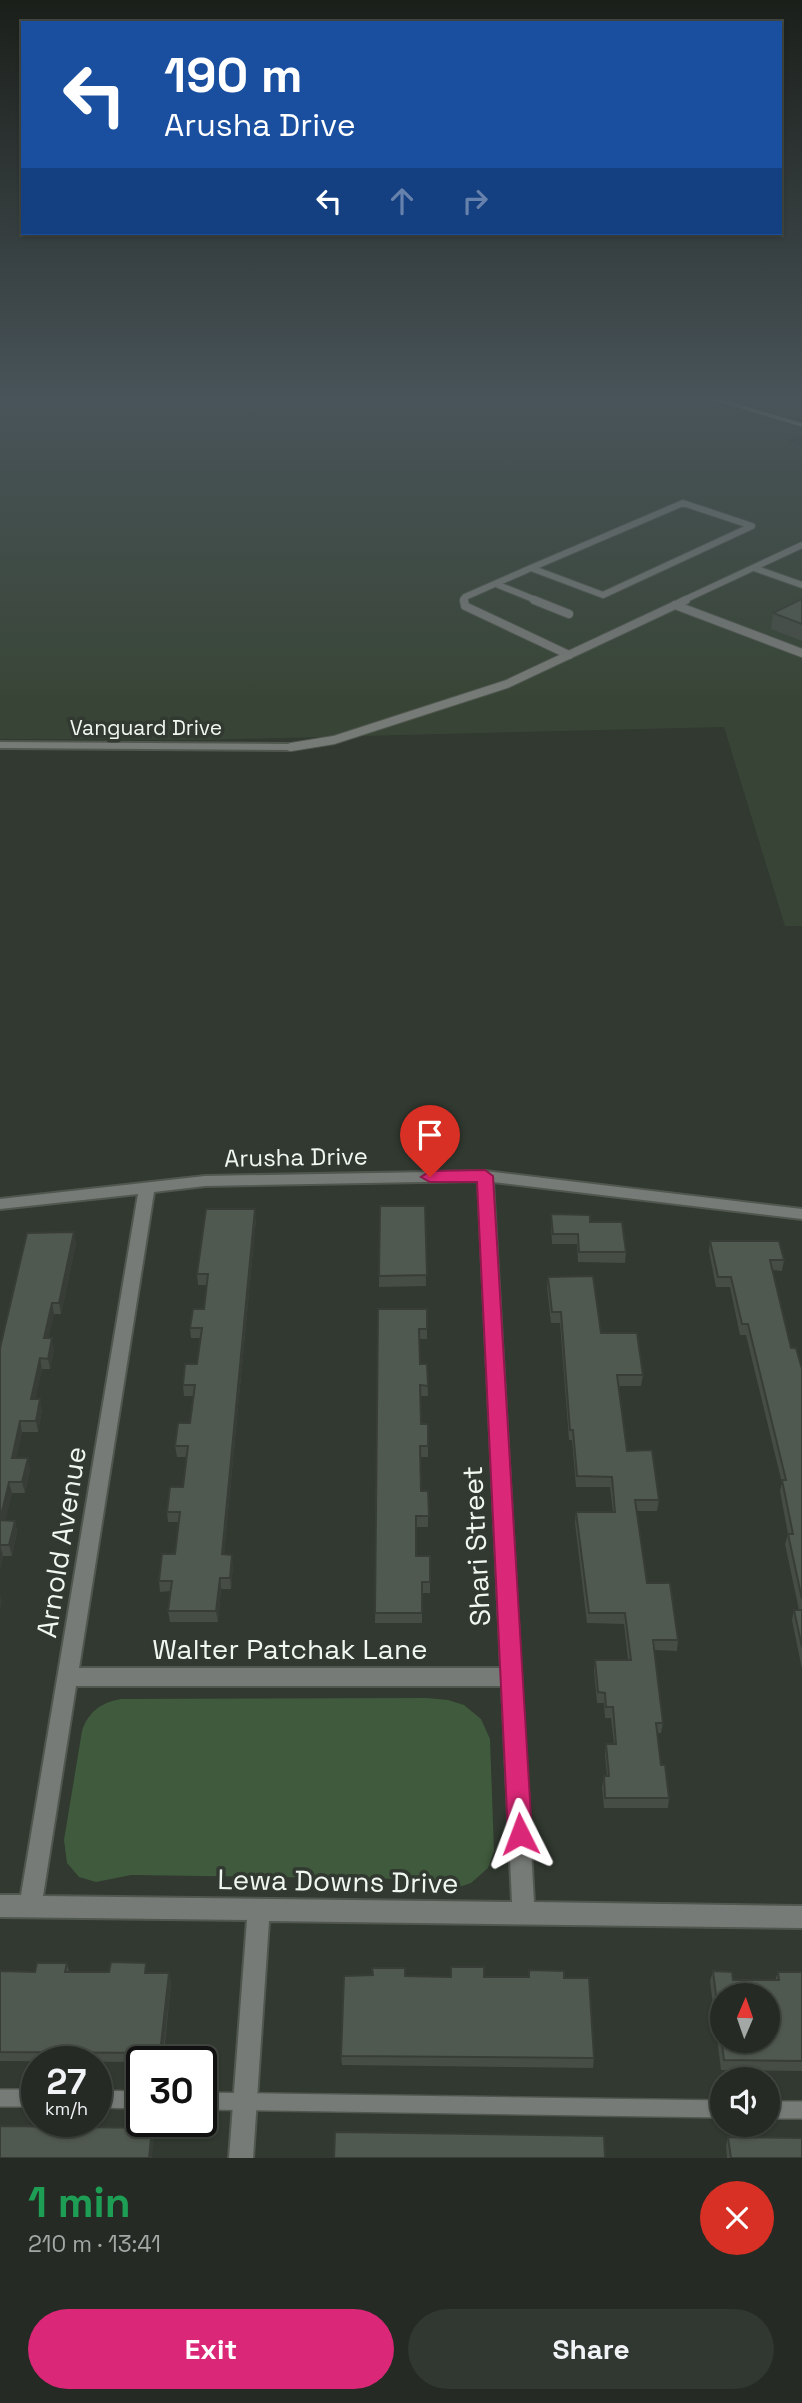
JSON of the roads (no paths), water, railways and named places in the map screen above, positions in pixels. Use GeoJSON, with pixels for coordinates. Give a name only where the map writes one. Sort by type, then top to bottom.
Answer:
{"type":"FeatureCollection","features":[{"type":"Feature","properties":{"kind":"street","name":"Vanguard Drive"},"geometry":{"type":"LineString","coordinates":[[0,745],[292,747]]}},
{"type":"Feature","properties":{"kind":"street","name":"Arusha Drive"},"geometry":{"type":"LineString","coordinates":[[0,1204],[212,1181],[485,1176],[802,1214]]}},
{"type":"Feature","properties":{"kind":"street","name":"Shari Street"},"geometry":{"type":"LineString","coordinates":[[485,1176],[524,1913]]}},
{"type":"Feature","properties":{"kind":"street","name":"Arnold Avenue"},"geometry":{"type":"LineString","coordinates":[[30,1906],[147,1187]]}},
{"type":"Feature","properties":{"kind":"street","name":"Walter Patchak Lane"},"geometry":{"type":"LineString","coordinates":[[68,1677],[512,1677]]}},
{"type":"Feature","properties":{"kind":"street","name":"Lewa Downs Drive"},"geometry":{"type":"LineString","coordinates":[[0,1906],[802,1917]]}},
{"type":"Feature","properties":{"kind":"street"},"geometry":{"type":"LineString","coordinates":[[241,2158],[259,1910]]}},
{"type":"Feature","properties":{"kind":"lane"},"geometry":{"type":"LineString","coordinates":[[530,568],[603,595],[752,526],[682,503],[530,568],[465,597],[465,606],[569,655]]}},
{"type":"Feature","properties":{"kind":"lane"},"geometry":{"type":"LineString","coordinates":[[292,747],[334,740],[507,684],[802,545]]}},
{"type":"Feature","properties":{"kind":"lane"},"geometry":{"type":"LineString","coordinates":[[754,568],[802,585]]}},
{"type":"Feature","properties":{"kind":"lane"},"geometry":{"type":"LineString","coordinates":[[496,584],[569,614]]}},
{"type":"Feature","properties":{"kind":"lane"},"geometry":{"type":"LineString","coordinates":[[676,605],[802,653]]}},
{"type":"Feature","properties":{"kind":"lane"},"geometry":{"type":"LineString","coordinates":[[0,2098],[21,2098]]}},
{"type":"Feature","properties":{"kind":"lane"},"geometry":{"type":"LineString","coordinates":[[217,2101],[710,2109]]}},
{"type":"Feature","properties":{"kind":"lane"},"geometry":{"type":"LineString","coordinates":[[780,2110],[802,2110]]}}]}
